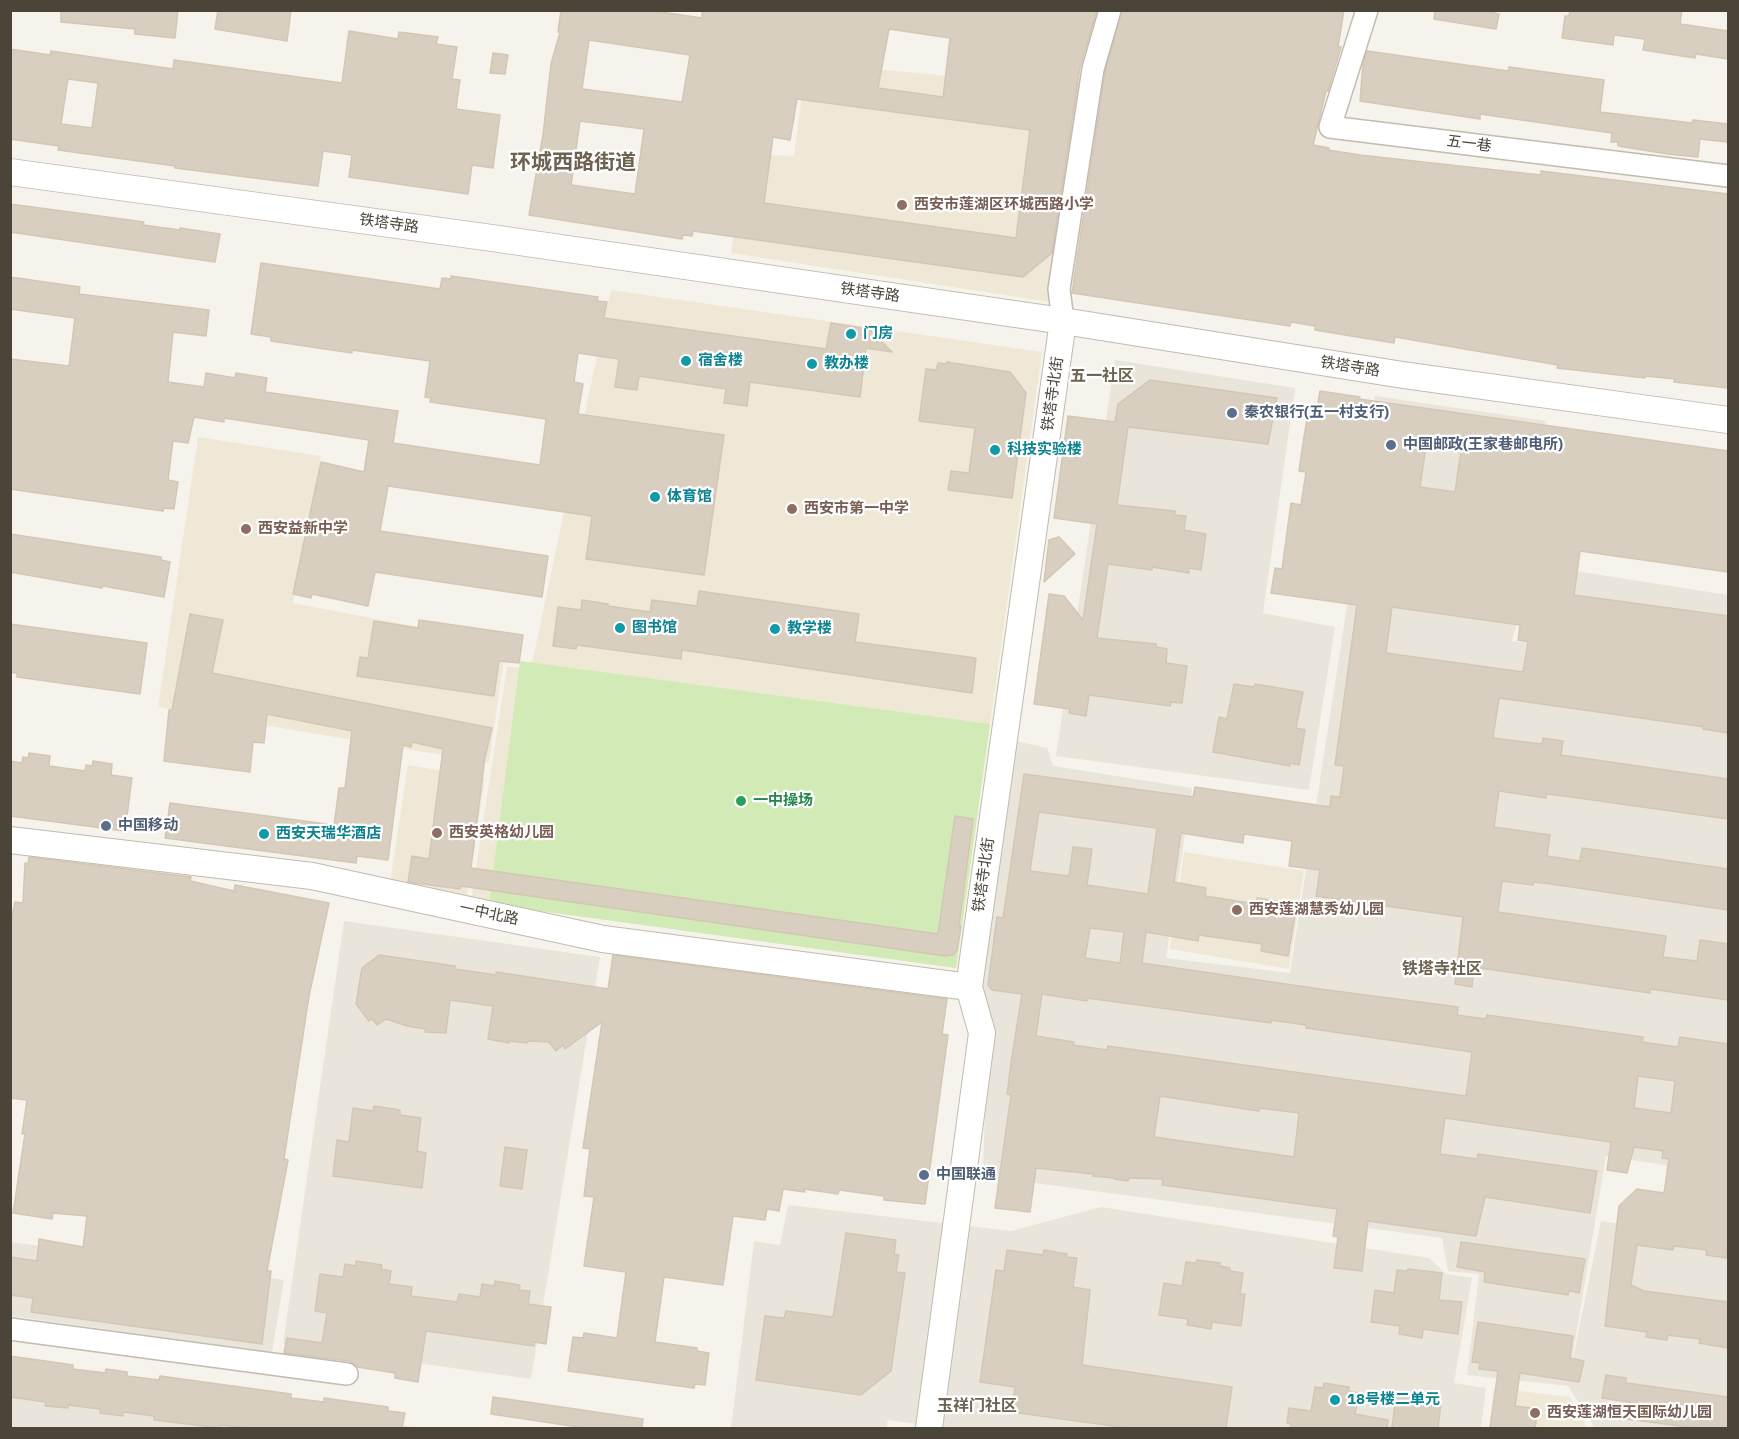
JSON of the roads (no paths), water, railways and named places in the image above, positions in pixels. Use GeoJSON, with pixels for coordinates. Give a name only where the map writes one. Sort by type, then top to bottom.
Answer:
{"type":"FeatureCollection","features":[{"type":"Feature","properties":{"kind":"street"},"geometry":{"type":"LineString","coordinates":[[1063,321],[1059,289],[1093,69],[1110,10]]}},
{"type":"Feature","properties":{"kind":"street","name":"五一巷"},"geometry":{"type":"LineString","coordinates":[[1367,10],[1330,127],[1728,176]]}},
{"type":"Feature","properties":{"kind":"street","name":"铁塔寺路"},"geometry":{"type":"LineString","coordinates":[[10,172],[492,238],[1063,321],[1403,375],[1728,420]]}},
{"type":"Feature","properties":{"kind":"street","name":"铁塔寺北街"},"geometry":{"type":"LineString","coordinates":[[929,1428],[982,1033],[969,987],[1063,321]]}},
{"type":"Feature","properties":{"kind":"street","name":"一中北路"},"geometry":{"type":"LineString","coordinates":[[10,840],[312,876],[603,939],[969,987]]}},
{"type":"Feature","properties":{"kind":"street"},"geometry":{"type":"LineString","coordinates":[[10,1329],[347,1374]]}},
{"type":"Feature","properties":{"kind":"place","name":"西安市莲湖区环城西路小学"},"geometry":{"type":"Point","coordinates":[902,205]}},
{"type":"Feature","properties":{"kind":"place","name":"门房"},"geometry":{"type":"Point","coordinates":[851,334]}},
{"type":"Feature","properties":{"kind":"place","name":"宿舍楼"},"geometry":{"type":"Point","coordinates":[686,361]}},
{"type":"Feature","properties":{"kind":"place","name":"教办楼"},"geometry":{"type":"Point","coordinates":[812,364]}},
{"type":"Feature","properties":{"kind":"place","name":"秦农银行(五一村支行)"},"geometry":{"type":"Point","coordinates":[1232,413]}},
{"type":"Feature","properties":{"kind":"place","name":"中国邮政(王家巷邮电所)"},"geometry":{"type":"Point","coordinates":[1391,445]}},
{"type":"Feature","properties":{"kind":"place","name":"科技实验楼"},"geometry":{"type":"Point","coordinates":[995,450]}},
{"type":"Feature","properties":{"kind":"place","name":"体育馆"},"geometry":{"type":"Point","coordinates":[655,497]}},
{"type":"Feature","properties":{"kind":"place","name":"西安市第一中学"},"geometry":{"type":"Point","coordinates":[792,509]}},
{"type":"Feature","properties":{"kind":"place","name":"西安益新中学"},"geometry":{"type":"Point","coordinates":[246,529]}},
{"type":"Feature","properties":{"kind":"place","name":"图书馆"},"geometry":{"type":"Point","coordinates":[620,628]}},
{"type":"Feature","properties":{"kind":"place","name":"教学楼"},"geometry":{"type":"Point","coordinates":[775,629]}},
{"type":"Feature","properties":{"kind":"place","name":"一中操场"},"geometry":{"type":"Point","coordinates":[741,801]}},
{"type":"Feature","properties":{"kind":"place","name":"中国移动"},"geometry":{"type":"Point","coordinates":[106,826]}},
{"type":"Feature","properties":{"kind":"place","name":"西安英格幼儿园"},"geometry":{"type":"Point","coordinates":[437,833]}},
{"type":"Feature","properties":{"kind":"place","name":"西安天瑞华酒店"},"geometry":{"type":"Point","coordinates":[264,834]}},
{"type":"Feature","properties":{"kind":"place","name":"西安莲湖慧秀幼儿园"},"geometry":{"type":"Point","coordinates":[1237,910]}},
{"type":"Feature","properties":{"kind":"place","name":"中国联通"},"geometry":{"type":"Point","coordinates":[924,1175]}},
{"type":"Feature","properties":{"kind":"place","name":"18号楼二单元"},"geometry":{"type":"Point","coordinates":[1335,1400]}},
{"type":"Feature","properties":{"kind":"place","name":"西安莲湖恒天国际幼儿园"},"geometry":{"type":"Point","coordinates":[1535,1413]}},
{"type":"Feature","properties":{"kind":"district","name":"环城西路街道"},"geometry":{"type":"Point","coordinates":[573,163]}},
{"type":"Feature","properties":{"kind":"district","name":"五一社区"},"geometry":{"type":"Point","coordinates":[1102,376]}},
{"type":"Feature","properties":{"kind":"district","name":"铁塔寺社区"},"geometry":{"type":"Point","coordinates":[1442,969]}},
{"type":"Feature","properties":{"kind":"district","name":"玉祥门社区"},"geometry":{"type":"Point","coordinates":[977,1406]}}]}
